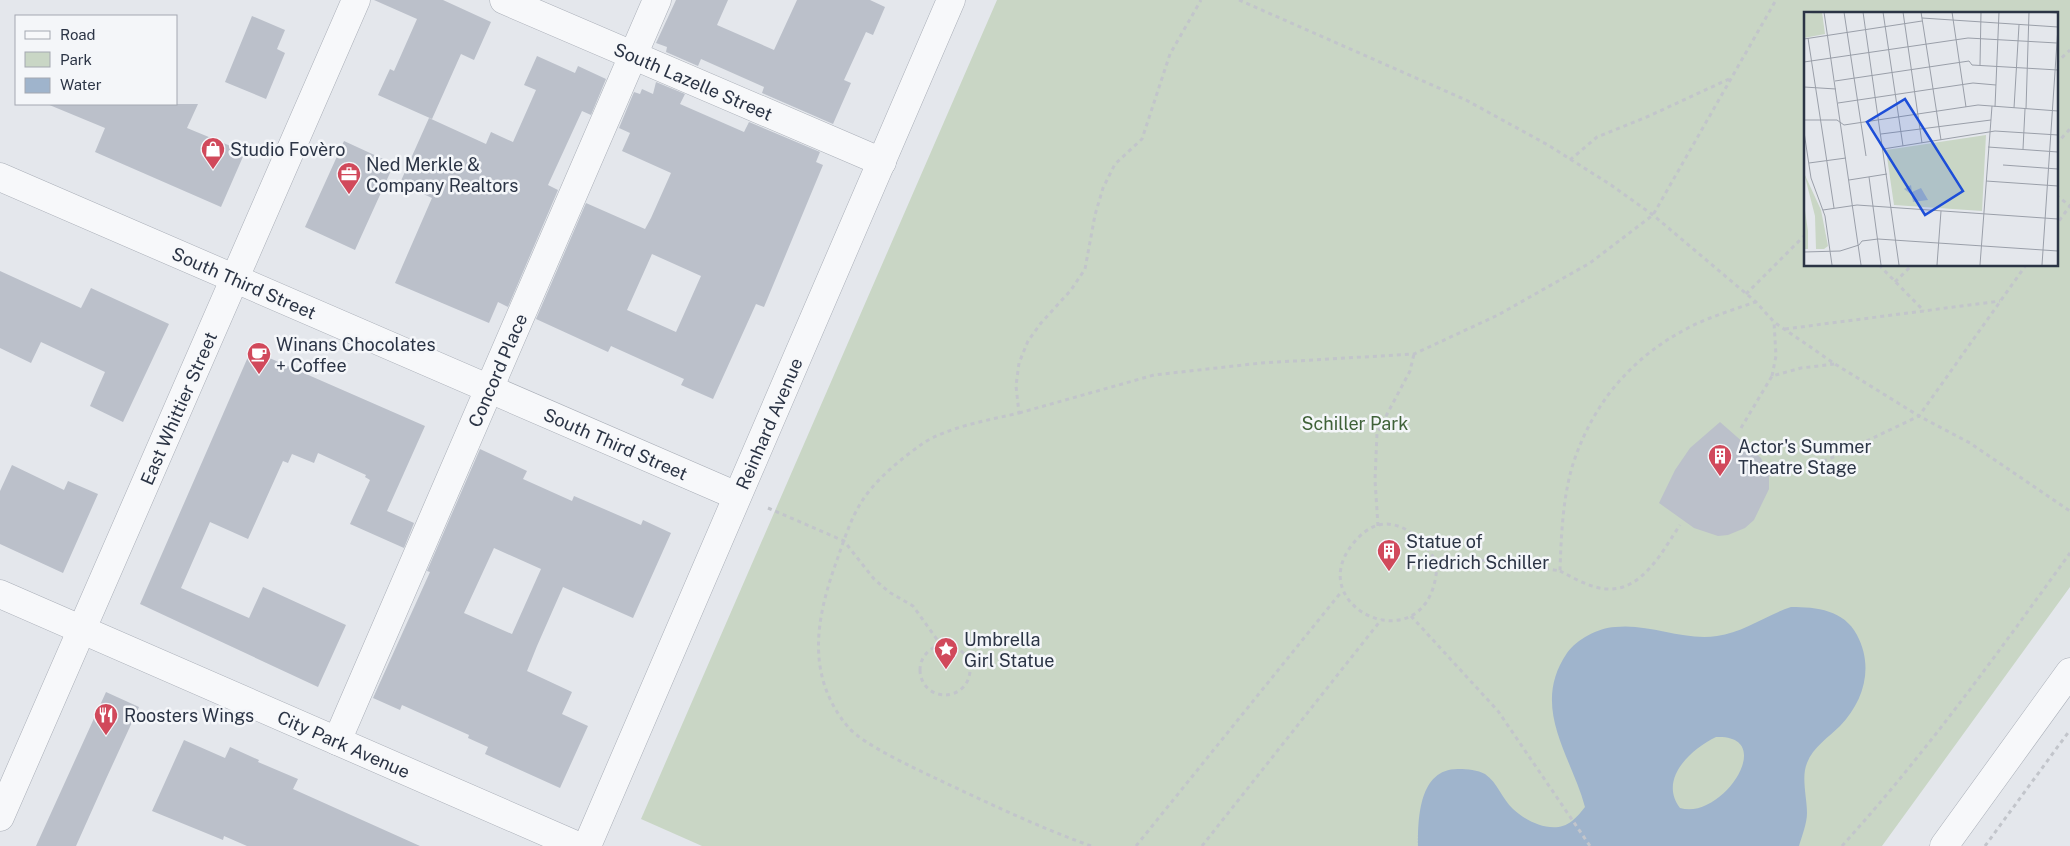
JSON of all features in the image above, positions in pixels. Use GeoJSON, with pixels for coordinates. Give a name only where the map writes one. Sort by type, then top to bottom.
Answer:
{"type":"FeatureCollection","features":[{"type":"Feature","properties":{"kind":"street","name":"East Whittier Street"},"geometry":{"type":"LineString","coordinates":[[0,817],[356,0]]}},
{"type":"Feature","properties":{"kind":"street","name":"South Lazelle Street"},"geometry":{"type":"LineString","coordinates":[[504,0],[882,162]]}},
{"type":"Feature","properties":{"kind":"street","name":"Concord Place"},"geometry":{"type":"LineString","coordinates":[[337,741],[657,0]]}},
{"type":"Feature","properties":{"kind":"street","name":"Reinhard Avenue"},"geometry":{"type":"LineString","coordinates":[[587,846],[951,0]]}},
{"type":"Feature","properties":{"kind":"street","name":"South Third Street"},"geometry":{"type":"LineString","coordinates":[[0,176],[738,496]]}},
{"type":"Feature","properties":{"kind":"street","name":"City Park Avenue"},"geometry":{"type":"LineString","coordinates":[[0,594],[578,846]]}},
{"type":"Feature","properties":{"kind":"street"},"geometry":{"type":"LineString","coordinates":[[1944,846],[2070,672]]}},
{"type":"Feature","properties":{"kind":"path"},"geometry":{"type":"LineString","coordinates":[[1019,412],[1016,386],[1019,363],[1028,341],[1086,270],[1103,188],[1115,164],[1142,139],[1170,54],[1200,0]]}},
{"type":"Feature","properties":{"kind":"path"},"geometry":{"type":"LineString","coordinates":[[1239,0],[1466,100],[1508,122],[1570,160],[1653,215],[1756,302],[1774,322],[1835,364],[1919,416],[1970,443],[2070,511]]}},
{"type":"Feature","properties":{"kind":"path"},"geometry":{"type":"LineString","coordinates":[[1091,846],[1039,826],[894,758],[850,729],[832,705],[823,682],[817,642],[824,594],[862,500],[892,468],[924,443],[961,428],[1154,375],[1261,363],[1414,354],[1498,315],[1590,263],[1653,215],[1776,0]]}},
{"type":"Feature","properties":{"kind":"path"},"geometry":{"type":"LineString","coordinates":[[2058,61],[2070,50],[2066,47]]}},
{"type":"Feature","properties":{"kind":"path"},"geometry":{"type":"LineString","coordinates":[[1570,160],[1597,137],[1649,116],[1730,79]]}},
{"type":"Feature","properties":{"kind":"path"},"geometry":{"type":"LineString","coordinates":[[2058,142],[2070,129]]}},
{"type":"Feature","properties":{"kind":"path"},"geometry":{"type":"LineString","coordinates":[[2058,197],[2070,206],[2058,221]]}},
{"type":"Feature","properties":{"kind":"path"},"geometry":{"type":"LineString","coordinates":[[1746,294],[1804,236]]}},
{"type":"Feature","properties":{"kind":"path"},"geometry":{"type":"LineString","coordinates":[[1880,266],[1924,311]]}},
{"type":"Feature","properties":{"kind":"path"},"geometry":{"type":"LineString","coordinates":[[1895,282],[1911,266]]}},
{"type":"Feature","properties":{"kind":"path"},"geometry":{"type":"LineString","coordinates":[[1769,475],[1787,473],[1829,459],[1919,416],[2025,266]]}},
{"type":"Feature","properties":{"kind":"path"},"geometry":{"type":"LineString","coordinates":[[1785,329],[2000,300]]}},
{"type":"Feature","properties":{"kind":"path"},"geometry":{"type":"LineString","coordinates":[[1560,571],[1562,525],[1573,462],[1598,406],[1636,363],[1662,343],[1706,320],[1756,302]]}},
{"type":"Feature","properties":{"kind":"path"},"geometry":{"type":"LineString","coordinates":[[1741,428],[1772,376],[1776,356],[1774,322]]}},
{"type":"Feature","properties":{"kind":"path"},"geometry":{"type":"LineString","coordinates":[[1378,526],[1375,480],[1377,433],[1410,371],[1414,354]]}},
{"type":"Feature","properties":{"kind":"path"},"geometry":{"type":"LineString","coordinates":[[1772,376],[1801,368],[1835,364]]}},
{"type":"Feature","properties":{"kind":"path"},"geometry":{"type":"LineString","coordinates":[[768,508],[844,541],[874,579],[889,592],[913,606],[941,645]]}},
{"type":"Feature","properties":{"kind":"path"},"geometry":{"type":"LineString","coordinates":[[1395,525],[1420,537],[1430,549],[1437,564],[1436,581],[1430,598],[1420,611],[1398,620],[1382,620],[1365,614],[1351,604],[1342,591],[1342,569],[1350,546],[1360,535],[1378,526],[1395,525]]}},
{"type":"Feature","properties":{"kind":"path"},"geometry":{"type":"LineString","coordinates":[[1437,564],[1460,561],[1501,560],[1560,571],[1588,585],[1607,589],[1624,587],[1643,576],[1680,525]]}},
{"type":"Feature","properties":{"kind":"path"},"geometry":{"type":"LineString","coordinates":[[1842,846],[1891,792],[1946,724],[2070,553]]}},
{"type":"Feature","properties":{"kind":"path"},"geometry":{"type":"LineString","coordinates":[[1136,846],[1342,591]]}},
{"type":"Feature","properties":{"kind":"path"},"geometry":{"type":"LineString","coordinates":[[1411,616],[1498,711],[1590,846]]}},
{"type":"Feature","properties":{"kind":"path"},"geometry":{"type":"LineString","coordinates":[[1202,846],[1382,620]]}},
{"type":"Feature","properties":{"kind":"path"},"geometry":{"type":"LineString","coordinates":[[941,645],[951,645],[961,650],[970,665],[967,683],[953,694],[935,693],[925,686],[921,678],[920,666],[926,652],[941,645]]}},
{"type":"Feature","properties":{"kind":"path"},"geometry":{"type":"LineString","coordinates":[[1985,846],[2070,730]]}},
{"type":"Feature","properties":{"kind":"green space","name":"Schiller Park"},"geometry":{"type":"Polygon","coordinates":[[[997,0],[2070,0],[2070,587],[1882,846],[702,846],[641,819],[997,0]]]}},
{"type":"Feature","properties":{"kind":"water"},"geometry":{"type":"Polygon","coordinates":[[[1791,607],[1810,608],[1820,609],[1837,615],[1845,620],[1857,635],[1865,659],[1864,683],[1855,706],[1840,726],[1817,747],[1807,763],[1804,781],[1807,817],[1799,846],[1418,846],[1420,809],[1428,786],[1436,777],[1446,771],[1465,769],[1485,774],[1513,809],[1526,819],[1542,826],[1558,827],[1565,825],[1574,819],[1585,807],[1557,731],[1552,693],[1557,673],[1567,653],[1576,643],[1588,635],[1608,628],[1628,626],[1692,636],[1717,636],[1745,628],[1791,607]],[[1716,737],[1697,749],[1680,766],[1673,786],[1674,797],[1680,808],[1696,809],[1712,802],[1726,790],[1737,776],[1743,762],[1743,749],[1734,740],[1716,737]]]}},
{"type":"Feature","properties":{"kind":"building"},"geometry":{"type":"Polygon","coordinates":[[[374,0],[443,0],[491,22],[474,60],[461,54],[432,119],[378,95],[390,69],[394,71],[417,19],[374,0]]]}},
{"type":"Feature","properties":{"kind":"building"},"geometry":{"type":"Polygon","coordinates":[[[676,0],[728,0],[717,25],[774,50],[797,0],[870,0],[885,7],[873,35],[866,32],[844,80],[851,83],[833,124],[762,93],[764,87],[701,59],[698,66],[666,52],[667,47],[656,43],[676,0]]]}},
{"type":"Feature","properties":{"kind":"building"},"geometry":{"type":"Polygon","coordinates":[[[252,16],[285,30],[277,49],[285,53],[266,99],[225,82],[252,16]]]}},
{"type":"Feature","properties":{"kind":"building"},"geometry":{"type":"Polygon","coordinates":[[[537,56],[575,73],[578,66],[606,79],[591,115],[582,111],[548,185],[558,190],[508,307],[498,302],[489,323],[395,283],[432,198],[400,183],[429,118],[486,144],[491,132],[513,142],[536,90],[524,85],[537,56]]]}},
{"type":"Feature","properties":{"kind":"building"},"geometry":{"type":"Polygon","coordinates":[[[656,82],[685,94],[680,104],[744,132],[749,122],[820,152],[816,162],[823,165],[764,307],[756,304],[713,399],[681,385],[684,379],[611,346],[608,352],[536,319],[586,203],[645,229],[651,218],[671,173],[622,151],[630,133],[619,128],[634,92],[640,94],[642,89],[653,94],[656,82]],[[652,254],[627,310],[676,332],[701,276],[652,254]]]}},
{"type":"Feature","properties":{"kind":"building"},"geometry":{"type":"Polygon","coordinates":[[[198,104],[187,128],[245,152],[221,207],[95,152],[105,128],[49,105],[198,104]]]}},
{"type":"Feature","properties":{"kind":"building","name":"Ned Merkle & Company Realtors"},"geometry":{"type":"Polygon","coordinates":[[[344,141],[394,164],[355,250],[305,227],[344,141]]]}},
{"type":"Feature","properties":{"kind":"building"},"geometry":{"type":"Polygon","coordinates":[[[0,271],[81,308],[91,288],[169,324],[123,422],[90,406],[105,372],[41,342],[31,363],[0,348],[0,271]]]}},
{"type":"Feature","properties":{"kind":"building"},"geometry":{"type":"Polygon","coordinates":[[[251,350],[425,426],[387,511],[414,523],[404,548],[350,524],[370,480],[365,477],[366,475],[318,453],[314,463],[292,454],[288,463],[283,461],[248,539],[210,522],[181,588],[249,618],[263,587],[346,625],[318,687],[140,604],[251,350]]]}},
{"type":"Feature","properties":{"kind":"building","name":"Actor's Summer Theatre Stage"},"geometry":{"type":"Polygon","coordinates":[[[1720,422],[1761,458],[1769,475],[1769,489],[1754,520],[1745,528],[1728,535],[1718,536],[1694,528],[1659,503],[1675,470],[1690,448],[1720,422]]]}},
{"type":"Feature","properties":{"kind":"building"},"geometry":{"type":"Polygon","coordinates":[[[480,449],[527,471],[523,479],[572,501],[574,496],[641,525],[643,520],[671,533],[633,618],[563,587],[537,646],[527,671],[572,692],[562,714],[588,726],[560,788],[485,754],[488,747],[468,738],[469,735],[402,705],[400,710],[373,698],[430,572],[427,571],[480,449]],[[494,548],[464,613],[512,634],[541,569],[494,548]]]}},
{"type":"Feature","properties":{"kind":"building"},"geometry":{"type":"Polygon","coordinates":[[[12,465],[64,490],[68,481],[98,494],[63,573],[0,544],[0,491],[12,465]]]}},
{"type":"Feature","properties":{"kind":"building"},"geometry":{"type":"Polygon","coordinates":[[[106,692],[139,707],[76,846],[36,846],[106,692]]]}},
{"type":"Feature","properties":{"kind":"building"},"geometry":{"type":"Polygon","coordinates":[[[184,740],[225,758],[230,747],[259,760],[258,762],[298,779],[293,789],[420,846],[247,846],[224,836],[223,840],[152,811],[184,740]]]}},
{"type":"Feature","properties":{"kind":"place","name":"Studio Fovèro"},"geometry":{"type":"Point","coordinates":[213,170]}},
{"type":"Feature","properties":{"kind":"place","name":"Ned Merkle & Company Realtors"},"geometry":{"type":"Point","coordinates":[349,195]}},
{"type":"Feature","properties":{"kind":"place","name":"Winans Chocolates + Coffee"},"geometry":{"type":"Point","coordinates":[259,375]}},
{"type":"Feature","properties":{"kind":"place","name":"Actor's Summer Theatre Stage"},"geometry":{"type":"Point","coordinates":[1720,477]}},
{"type":"Feature","properties":{"kind":"place","name":"Statue of Friedrich Schiller"},"geometry":{"type":"Point","coordinates":[1389,572]}},
{"type":"Feature","properties":{"kind":"place","name":"Umbrella Girl Statue"},"geometry":{"type":"Point","coordinates":[946,670]}},
{"type":"Feature","properties":{"kind":"place","name":"Roosters Wings"},"geometry":{"type":"Point","coordinates":[106,736]}}]}
